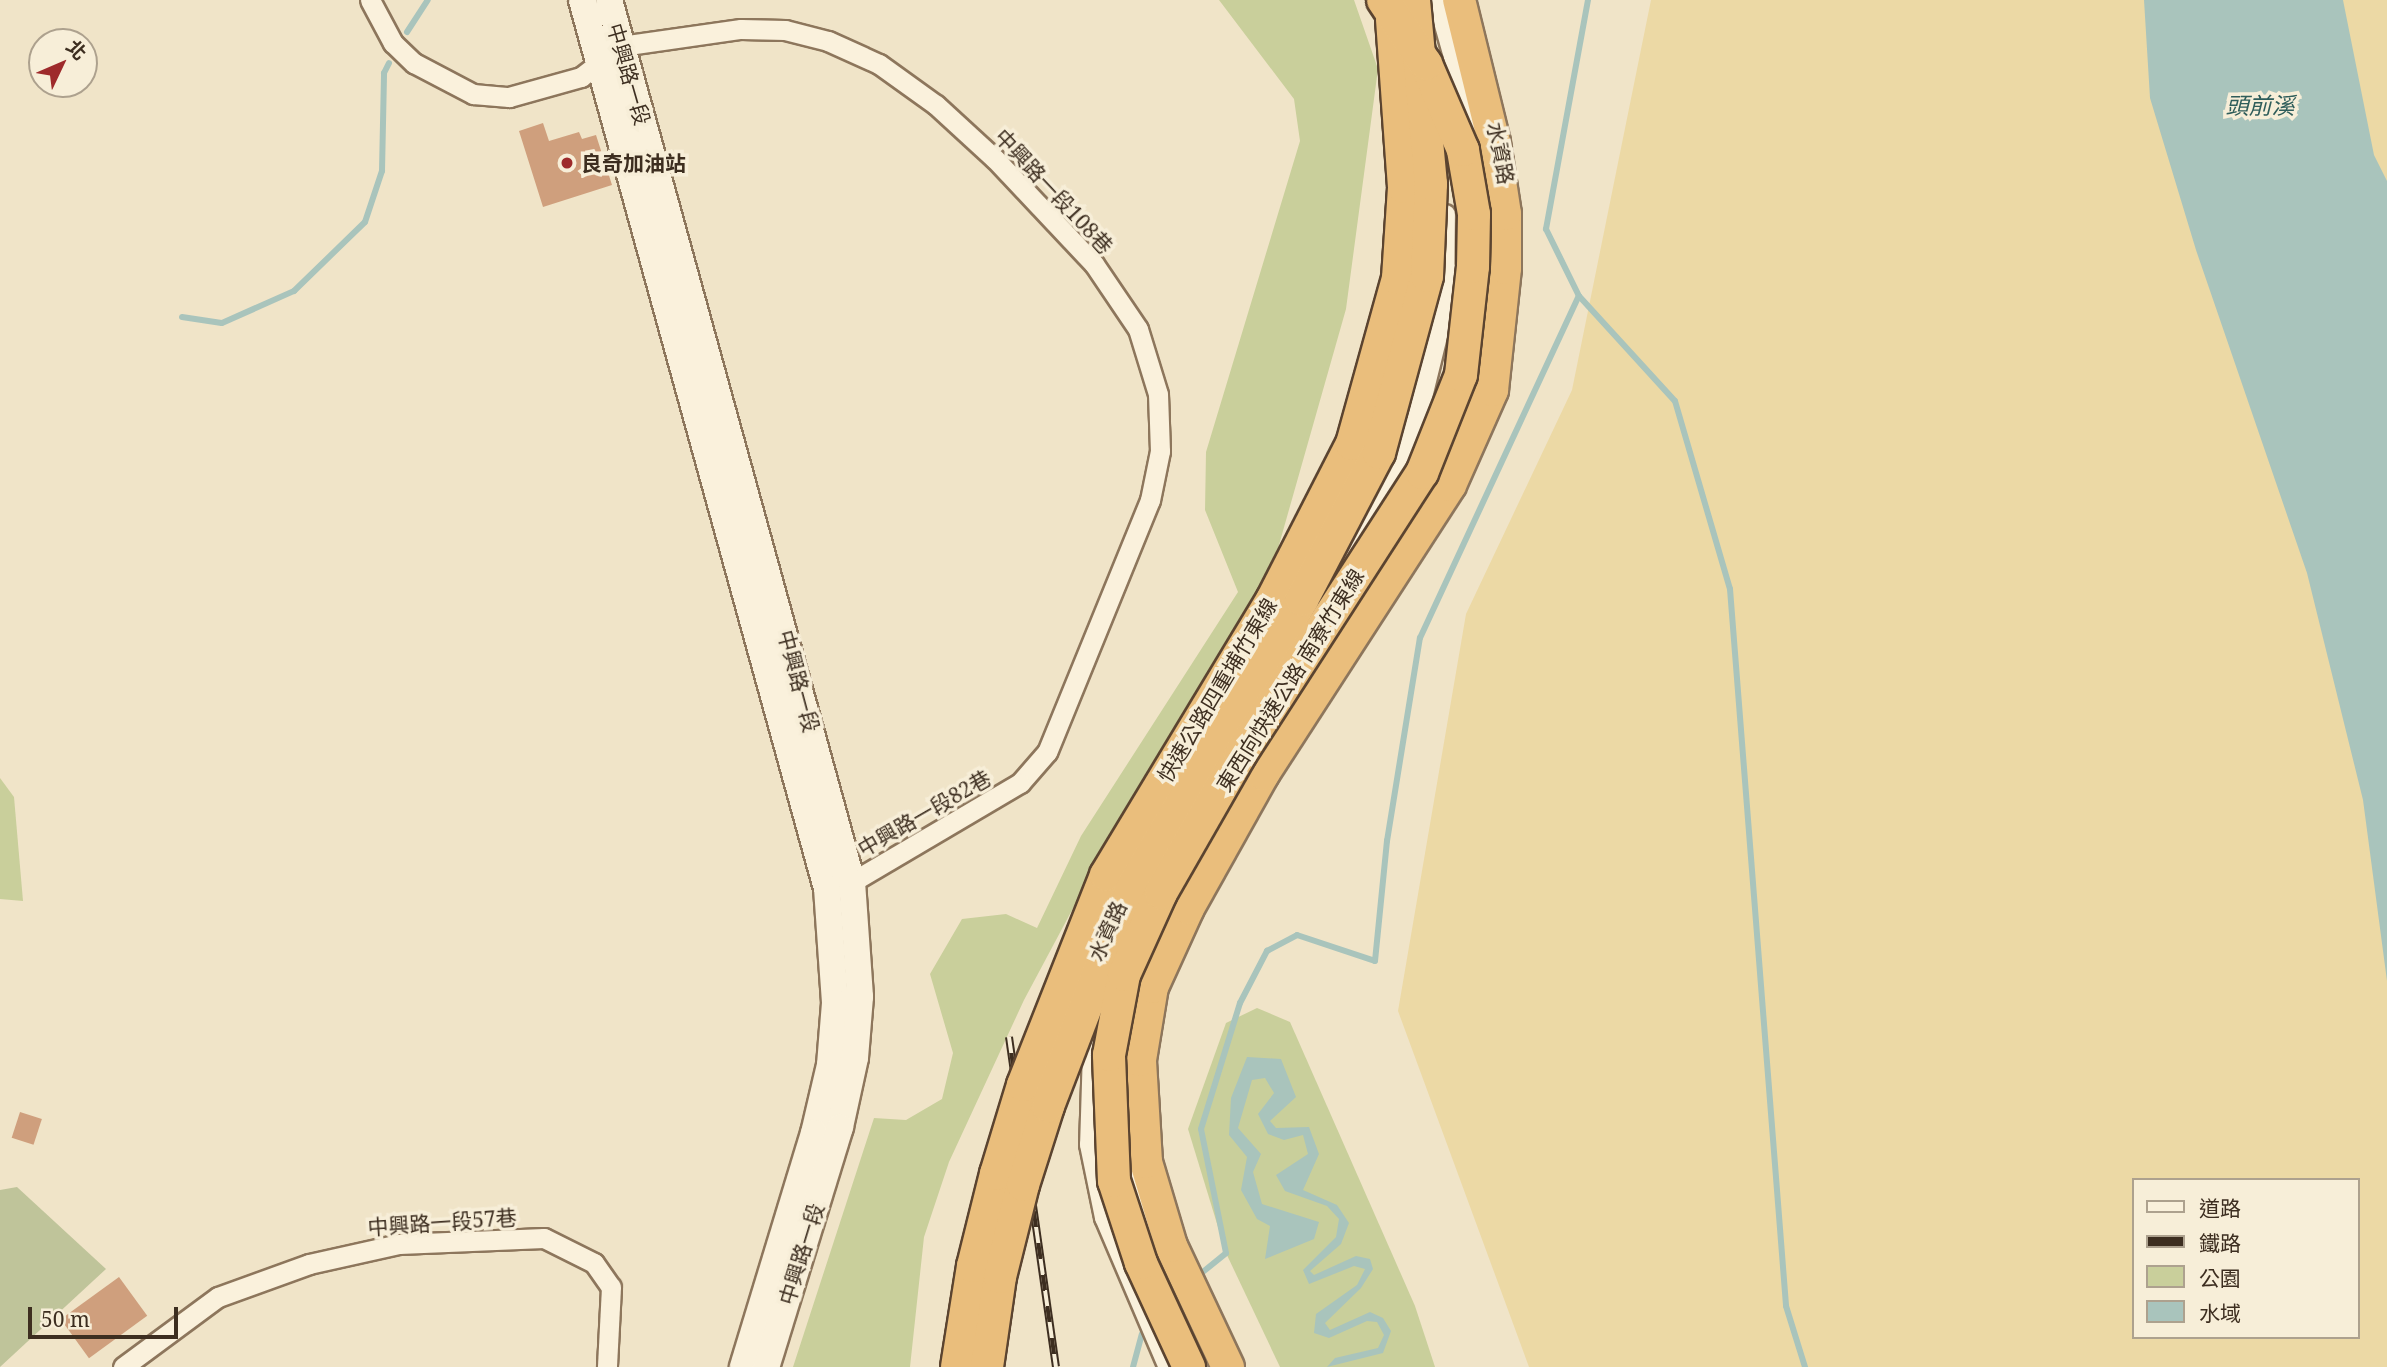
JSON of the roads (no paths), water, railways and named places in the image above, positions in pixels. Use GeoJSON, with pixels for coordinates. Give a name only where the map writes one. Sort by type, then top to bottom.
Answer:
{"type":"FeatureCollection","features":[{"type":"Feature","properties":{"kind":"highway","name":"東西向快速公路 南寮竹東線"},"geometry":{"type":"LineString","coordinates":[[1209,1364],[1141,1263],[1114,1181],[1109,1055],[1124,975],[1161,893],[1240,755],[1422,473],[1462,363],[1474,214],[1463,150],[1426,64],[1386,0]]}},
{"type":"Feature","properties":{"kind":"highway","name":"快速公路四重埔竹東線"},"geometry":{"type":"LineString","coordinates":[[957,1367],[973,1266],[996,1174],[1023,1085],[1107,875],[1272,600],[1352,444],[1398,278],[1404,187],[1395,36],[1386,0]]}},
{"type":"Feature","properties":{"kind":"highway","name":"快速公路四重埔竹東線"},"geometry":{"type":"LineString","coordinates":[[987,1367],[1000,1277],[1023,1185],[1048,1106],[1130,892],[1302,600],[1379,453],[1427,275],[1431,184],[1414,0]]}},
{"type":"Feature","properties":{"kind":"highway","name":"東西向快速公路 南寮竹東線"},"geometry":{"type":"LineString","coordinates":[[1209,1364],[1146,1162],[1140,1060],[1150,999],[1188,908],[1263,774],[1450,485],[1492,390],[1503,291],[1505,214],[1494,142],[1460,0]]}},
{"type":"Feature","properties":{"kind":"main road","name":"中興路一段"},"geometry":{"type":"LineString","coordinates":[[582,0],[827,888],[835,1003],[830,1065],[814,1133],[743,1367]]}},
{"type":"Feature","properties":{"kind":"main road","name":"中興路一段"},"geometry":{"type":"LineString","coordinates":[[609,0],[852,882],[860,997],[855,1058],[840,1127],[766,1367]]}},
{"type":"Feature","properties":{"kind":"street"},"geometry":{"type":"LineString","coordinates":[[370,0],[386,32],[407,56],[473,94],[509,97],[581,77],[598,61],[621,46]]}},
{"type":"Feature","properties":{"kind":"street","name":"水資路"},"geometry":{"type":"LineString","coordinates":[[1436,0],[1445,209],[1444,311]]}},
{"type":"Feature","properties":{"kind":"street","name":"水資路"},"geometry":{"type":"LineString","coordinates":[[1168,1367],[1104,1217],[1089,1144],[1092,1051],[1107,988],[1146,898],[1228,751],[1399,464],[1417,417],[1444,311],[1488,211],[1479,143],[1436,0]]}},
{"type":"Feature","properties":{"kind":"street","name":"中興路一段108巷"},"geometry":{"type":"LineString","coordinates":[[621,46],[741,29],[785,30],[828,41],[879,64],[936,106],[1052,216],[1094,264],[1138,329],[1158,394],[1160,451],[1150,500],[1047,752],[1020,783]]}},
{"type":"Feature","properties":{"kind":"street","name":"水資路"},"geometry":{"type":"LineString","coordinates":[[1209,1364],[1158,1254],[1130,1170],[1126,1056],[1139,998],[1175,912],[1349,552]]}},
{"type":"Feature","properties":{"kind":"street","name":"中興路一段82巷"},"geometry":{"type":"LineString","coordinates":[[852,882],[1020,783]]}},
{"type":"Feature","properties":{"kind":"street","name":"中興路一段57巷"},"geometry":{"type":"LineString","coordinates":[[123,1367],[218,1297],[309,1264],[399,1244],[544,1238],[594,1263],[611,1287],[607,1367]]}},
{"type":"Feature","properties":{"kind":"street"},"geometry":{"type":"LineString","coordinates":[[1178,1367],[1209,1364]]}},
{"type":"Feature","properties":{"kind":"water","name":"頭前溪"},"geometry":{"type":"Polygon","coordinates":[[[2144,0],[2343,0],[2374,155],[2387,181],[2387,981],[2363,800],[2307,573],[2196,250],[2150,98],[2144,0]]]}},
{"type":"Feature","properties":{"kind":"water"},"geometry":{"type":"Polygon","coordinates":[[[1247,1057],[1281,1059],[1296,1097],[1270,1121],[1276,1128],[1309,1127],[1319,1154],[1303,1190],[1337,1205],[1349,1223],[1341,1244],[1310,1271],[1314,1275],[1356,1256],[1370,1259],[1373,1269],[1361,1288],[1325,1323],[1330,1330],[1370,1312],[1383,1318],[1391,1331],[1383,1353],[1327,1367],[1335,1358],[1378,1348],[1384,1335],[1377,1322],[1367,1321],[1329,1338],[1314,1333],[1316,1314],[1357,1285],[1365,1269],[1354,1266],[1309,1284],[1303,1270],[1336,1237],[1339,1219],[1327,1206],[1285,1191],[1276,1175],[1308,1154],[1303,1135],[1284,1140],[1268,1134],[1258,1114],[1274,1093],[1265,1078],[1252,1080],[1238,1128],[1261,1154],[1253,1172],[1262,1204],[1319,1222],[1314,1239],[1265,1259],[1270,1226],[1257,1219],[1241,1190],[1247,1157],[1229,1135],[1231,1098],[1247,1057]]]}},
{"type":"Feature","properties":{"kind":"waterway"},"geometry":{"type":"LineString","coordinates":[[407,32],[428,0]]}},
{"type":"Feature","properties":{"kind":"waterway"},"geometry":{"type":"LineString","coordinates":[[1588,0],[1546,229],[1579,296],[1675,401],[1730,589],[1786,1306],[1805,1367]]}},
{"type":"Feature","properties":{"kind":"waterway"},"geometry":{"type":"LineString","coordinates":[[182,317],[222,323],[294,291],[365,222],[382,171],[384,73],[389,63]]}},
{"type":"Feature","properties":{"kind":"waterway"},"geometry":{"type":"LineString","coordinates":[[1204,1271],[1226,1253],[1201,1129],[1240,1003],[1267,951],[1297,935],[1375,961],[1387,841],[1420,638],[1579,296]]}},
{"type":"Feature","properties":{"kind":"waterway"},"geometry":{"type":"LineString","coordinates":[[1133,1367],[1142,1334]]}},
{"type":"Feature","properties":{"kind":"railway"},"geometry":{"type":"LineString","coordinates":[[1009,1037],[1056,1367]]}},
{"type":"Feature","properties":{"kind":"place","name":"良奇加油站"},"geometry":{"type":"Point","coordinates":[567,163]}}]}
